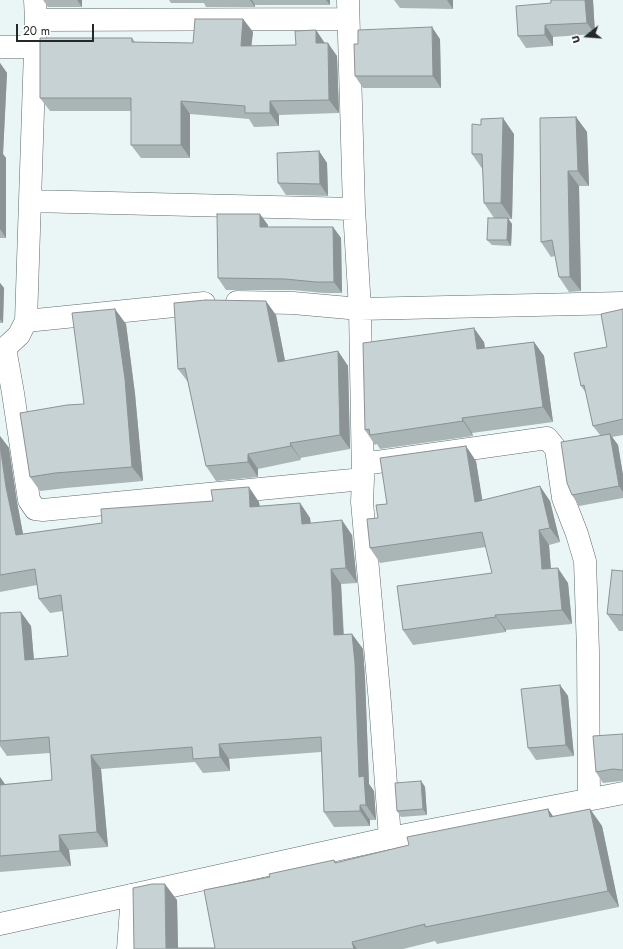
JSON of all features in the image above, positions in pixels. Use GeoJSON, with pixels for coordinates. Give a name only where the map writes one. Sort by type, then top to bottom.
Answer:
{"type":"FeatureCollection","features":[{"type":"Feature","properties":{"kind":"main road"},"geometry":{"type":"LineString","coordinates":[[390,838],[380,703],[362,502],[363,471],[360,309],[354,209],[352,94],[348,9],[36,10],[26,321],[19,336],[2,349],[13,393],[29,500],[35,508],[43,510],[363,471],[547,438],[556,449],[562,498],[577,534],[585,560],[588,652],[589,799]]}},
{"type":"Feature","properties":{"kind":"main road"},"geometry":{"type":"LineString","coordinates":[[0,47],[35,46]]}},
{"type":"Feature","properties":{"kind":"main road"},"geometry":{"type":"LineString","coordinates":[[30,201],[354,209]]}},
{"type":"Feature","properties":{"kind":"main road"},"geometry":{"type":"LineString","coordinates":[[26,321],[216,302],[293,303],[360,309],[623,302]]}},
{"type":"Feature","properties":{"kind":"main road"},"geometry":{"type":"LineString","coordinates":[[0,924],[390,838],[623,793]]}},
{"type":"Feature","properties":{"kind":"main road"},"geometry":{"type":"LineString","coordinates":[[128,949],[132,895]]}},
{"type":"Feature","properties":{"kind":"building"},"geometry":{"type":"Polygon","coordinates":[[[551,0],[585,0],[587,23],[545,25],[545,35],[518,36],[516,6],[551,3],[551,0]]]}},
{"type":"Feature","properties":{"kind":"building"},"geometry":{"type":"Polygon","coordinates":[[[195,19],[243,19],[241,46],[296,45],[295,31],[316,30],[316,43],[328,43],[329,100],[270,101],[270,113],[245,113],[245,106],[181,101],[181,145],[131,145],[131,98],[40,98],[40,38],[132,38],[132,42],[193,43],[195,19]]]}},
{"type":"Feature","properties":{"kind":"building"},"geometry":{"type":"Polygon","coordinates":[[[432,27],[433,76],[355,76],[354,44],[358,44],[358,30],[432,27]]]}},
{"type":"Feature","properties":{"kind":"building"},"geometry":{"type":"Polygon","coordinates":[[[576,117],[578,171],[568,171],[570,277],[559,277],[552,240],[541,242],[540,118],[576,117]]]}},
{"type":"Feature","properties":{"kind":"building"},"geometry":{"type":"Polygon","coordinates":[[[503,118],[501,203],[484,203],[482,154],[472,154],[472,124],[481,125],[481,119],[503,118]]]}},
{"type":"Feature","properties":{"kind":"building"},"geometry":{"type":"Polygon","coordinates":[[[319,151],[320,184],[278,183],[277,153],[319,151]]]}},
{"type":"Feature","properties":{"kind":"building"},"geometry":{"type":"Polygon","coordinates":[[[217,214],[260,214],[260,227],[333,227],[334,282],[285,279],[218,278],[217,214]]]}},
{"type":"Feature","properties":{"kind":"building"},"geometry":{"type":"Polygon","coordinates":[[[488,218],[508,218],[507,240],[487,240],[488,218]]]}},
{"type":"Feature","properties":{"kind":"building"},"geometry":{"type":"Polygon","coordinates":[[[206,300],[266,301],[278,362],[338,351],[340,435],[290,443],[291,446],[248,454],[248,462],[206,466],[185,368],[178,369],[174,303],[206,300]]]}},
{"type":"Feature","properties":{"kind":"building"},"geometry":{"type":"Polygon","coordinates":[[[115,309],[125,379],[132,467],[55,473],[30,477],[20,413],[67,405],[84,404],[72,313],[115,309]]]}},
{"type":"Feature","properties":{"kind":"building"},"geometry":{"type":"Polygon","coordinates":[[[623,309],[623,419],[593,426],[584,385],[581,386],[574,353],[607,347],[601,314],[623,309]]]}},
{"type":"Feature","properties":{"kind":"building"},"geometry":{"type":"Polygon","coordinates":[[[474,328],[477,349],[534,342],[543,407],[462,418],[463,421],[370,435],[369,429],[365,430],[363,343],[474,328]]]}},
{"type":"Feature","properties":{"kind":"building"},"geometry":{"type":"Polygon","coordinates":[[[610,434],[619,486],[572,495],[567,483],[561,442],[610,434]]]}},
{"type":"Feature","properties":{"kind":"building"},"geometry":{"type":"Polygon","coordinates":[[[0,445],[6,487],[16,535],[102,523],[101,509],[213,501],[211,490],[249,487],[250,507],[300,503],[302,524],[342,520],[346,568],[331,569],[334,635],[352,634],[355,663],[359,777],[364,776],[366,805],[360,805],[360,811],[324,812],[321,737],[219,744],[220,757],[193,759],[192,747],[91,755],[97,832],[59,835],[60,851],[0,856],[0,785],[52,780],[49,737],[0,741],[0,613],[21,612],[25,660],[68,656],[61,595],[39,599],[35,569],[0,575],[0,445]]]}},
{"type":"Feature","properties":{"kind":"building"},"geometry":{"type":"Polygon","coordinates":[[[466,446],[475,502],[540,486],[550,528],[539,530],[542,569],[558,568],[562,610],[495,615],[496,617],[403,630],[397,586],[492,573],[482,532],[370,548],[367,519],[378,518],[376,505],[387,504],[380,458],[466,446]]]}},
{"type":"Feature","properties":{"kind":"building"},"geometry":{"type":"Polygon","coordinates":[[[612,570],[623,571],[623,615],[607,614],[612,570]]]}},
{"type":"Feature","properties":{"kind":"building"},"geometry":{"type":"Polygon","coordinates":[[[560,685],[566,745],[528,748],[521,689],[560,685]]]}},
{"type":"Feature","properties":{"kind":"building"},"geometry":{"type":"Polygon","coordinates":[[[623,734],[623,770],[613,769],[596,772],[593,736],[623,734]]]}},
{"type":"Feature","properties":{"kind":"building"},"geometry":{"type":"Polygon","coordinates":[[[421,781],[423,809],[397,811],[395,783],[421,781]]]}},
{"type":"Feature","properties":{"kind":"building"},"geometry":{"type":"Polygon","coordinates":[[[548,809],[550,817],[590,809],[608,891],[425,927],[425,924],[352,942],[354,949],[134,949],[133,888],[152,884],[165,884],[166,948],[215,948],[204,890],[270,877],[269,874],[334,860],[335,863],[409,845],[407,837],[548,809]]]}}]}
